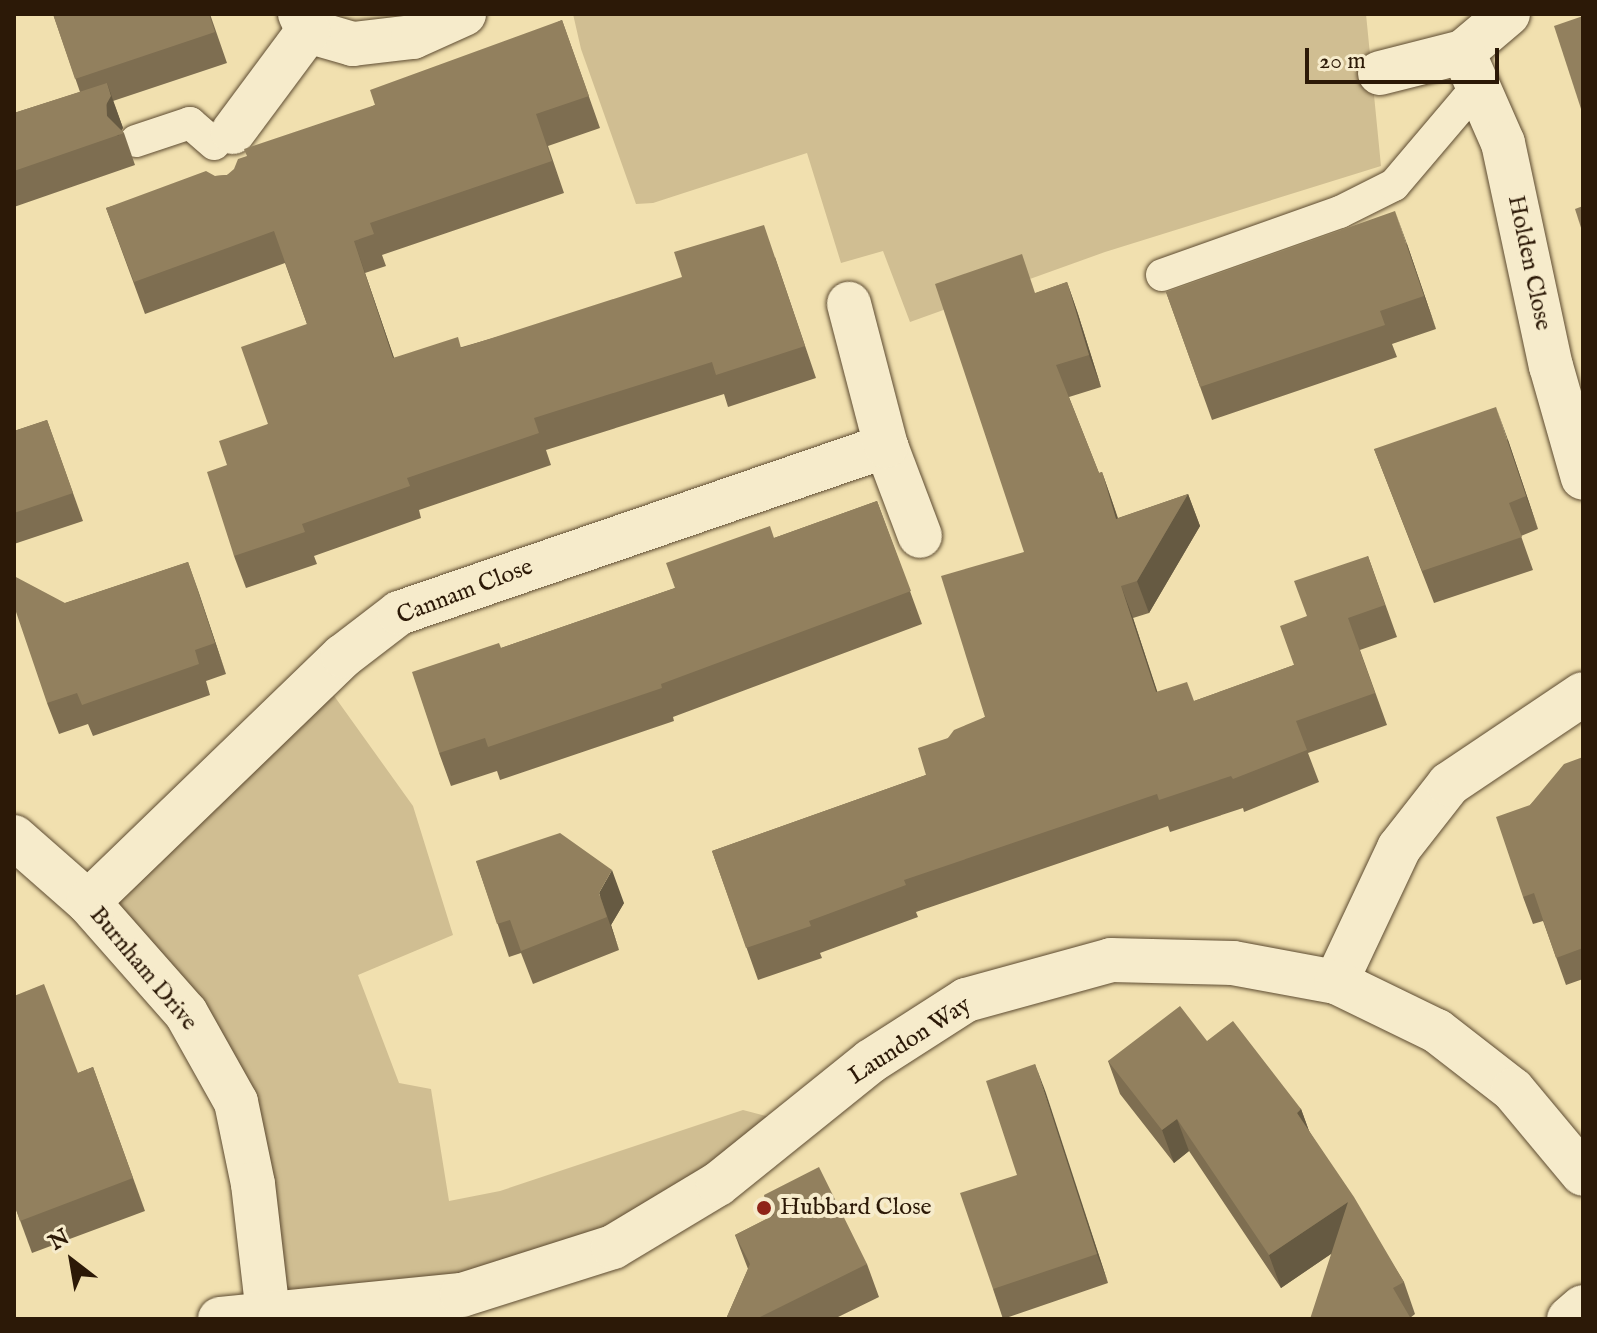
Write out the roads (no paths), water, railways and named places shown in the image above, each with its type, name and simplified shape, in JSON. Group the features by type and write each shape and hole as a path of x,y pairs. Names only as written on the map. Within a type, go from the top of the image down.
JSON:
{"street":[{"path":"223,148 304,22 353,44 413,37 464,14"},
{"path":"1380,73 1471,69 1508,14"},
{"name":"Holden Close","path":"1471,69 1503,143 1551,366 1583,478"},
{"path":"849,304 886,446 920,536"},
{"name":"Cannam Close","path":"88,902 343,656 399,613 886,446"},
{"path":"1336,982 1399,848 1449,784 1583,694"},
{"name":"Burnham Drive","path":"14,837 88,902 186,1013 236,1102 253,1184 268,1314"},
{"name":"Laundon Way","path":"220,1319 462,1295 613,1247 718,1184 871,1061 966,1000 1111,960 1233,963 1336,982 1437,1031 1513,1090 1583,1174"},
{"path":"1569,1319 1583,1307"}],"lane":[{"path":"1162,275 1340,212 1394,185 1471,69"},
{"path":"136,141 190,123 223,148"}],"place":[{"name":"Hubbard Close","path":"764,1208"}]}
